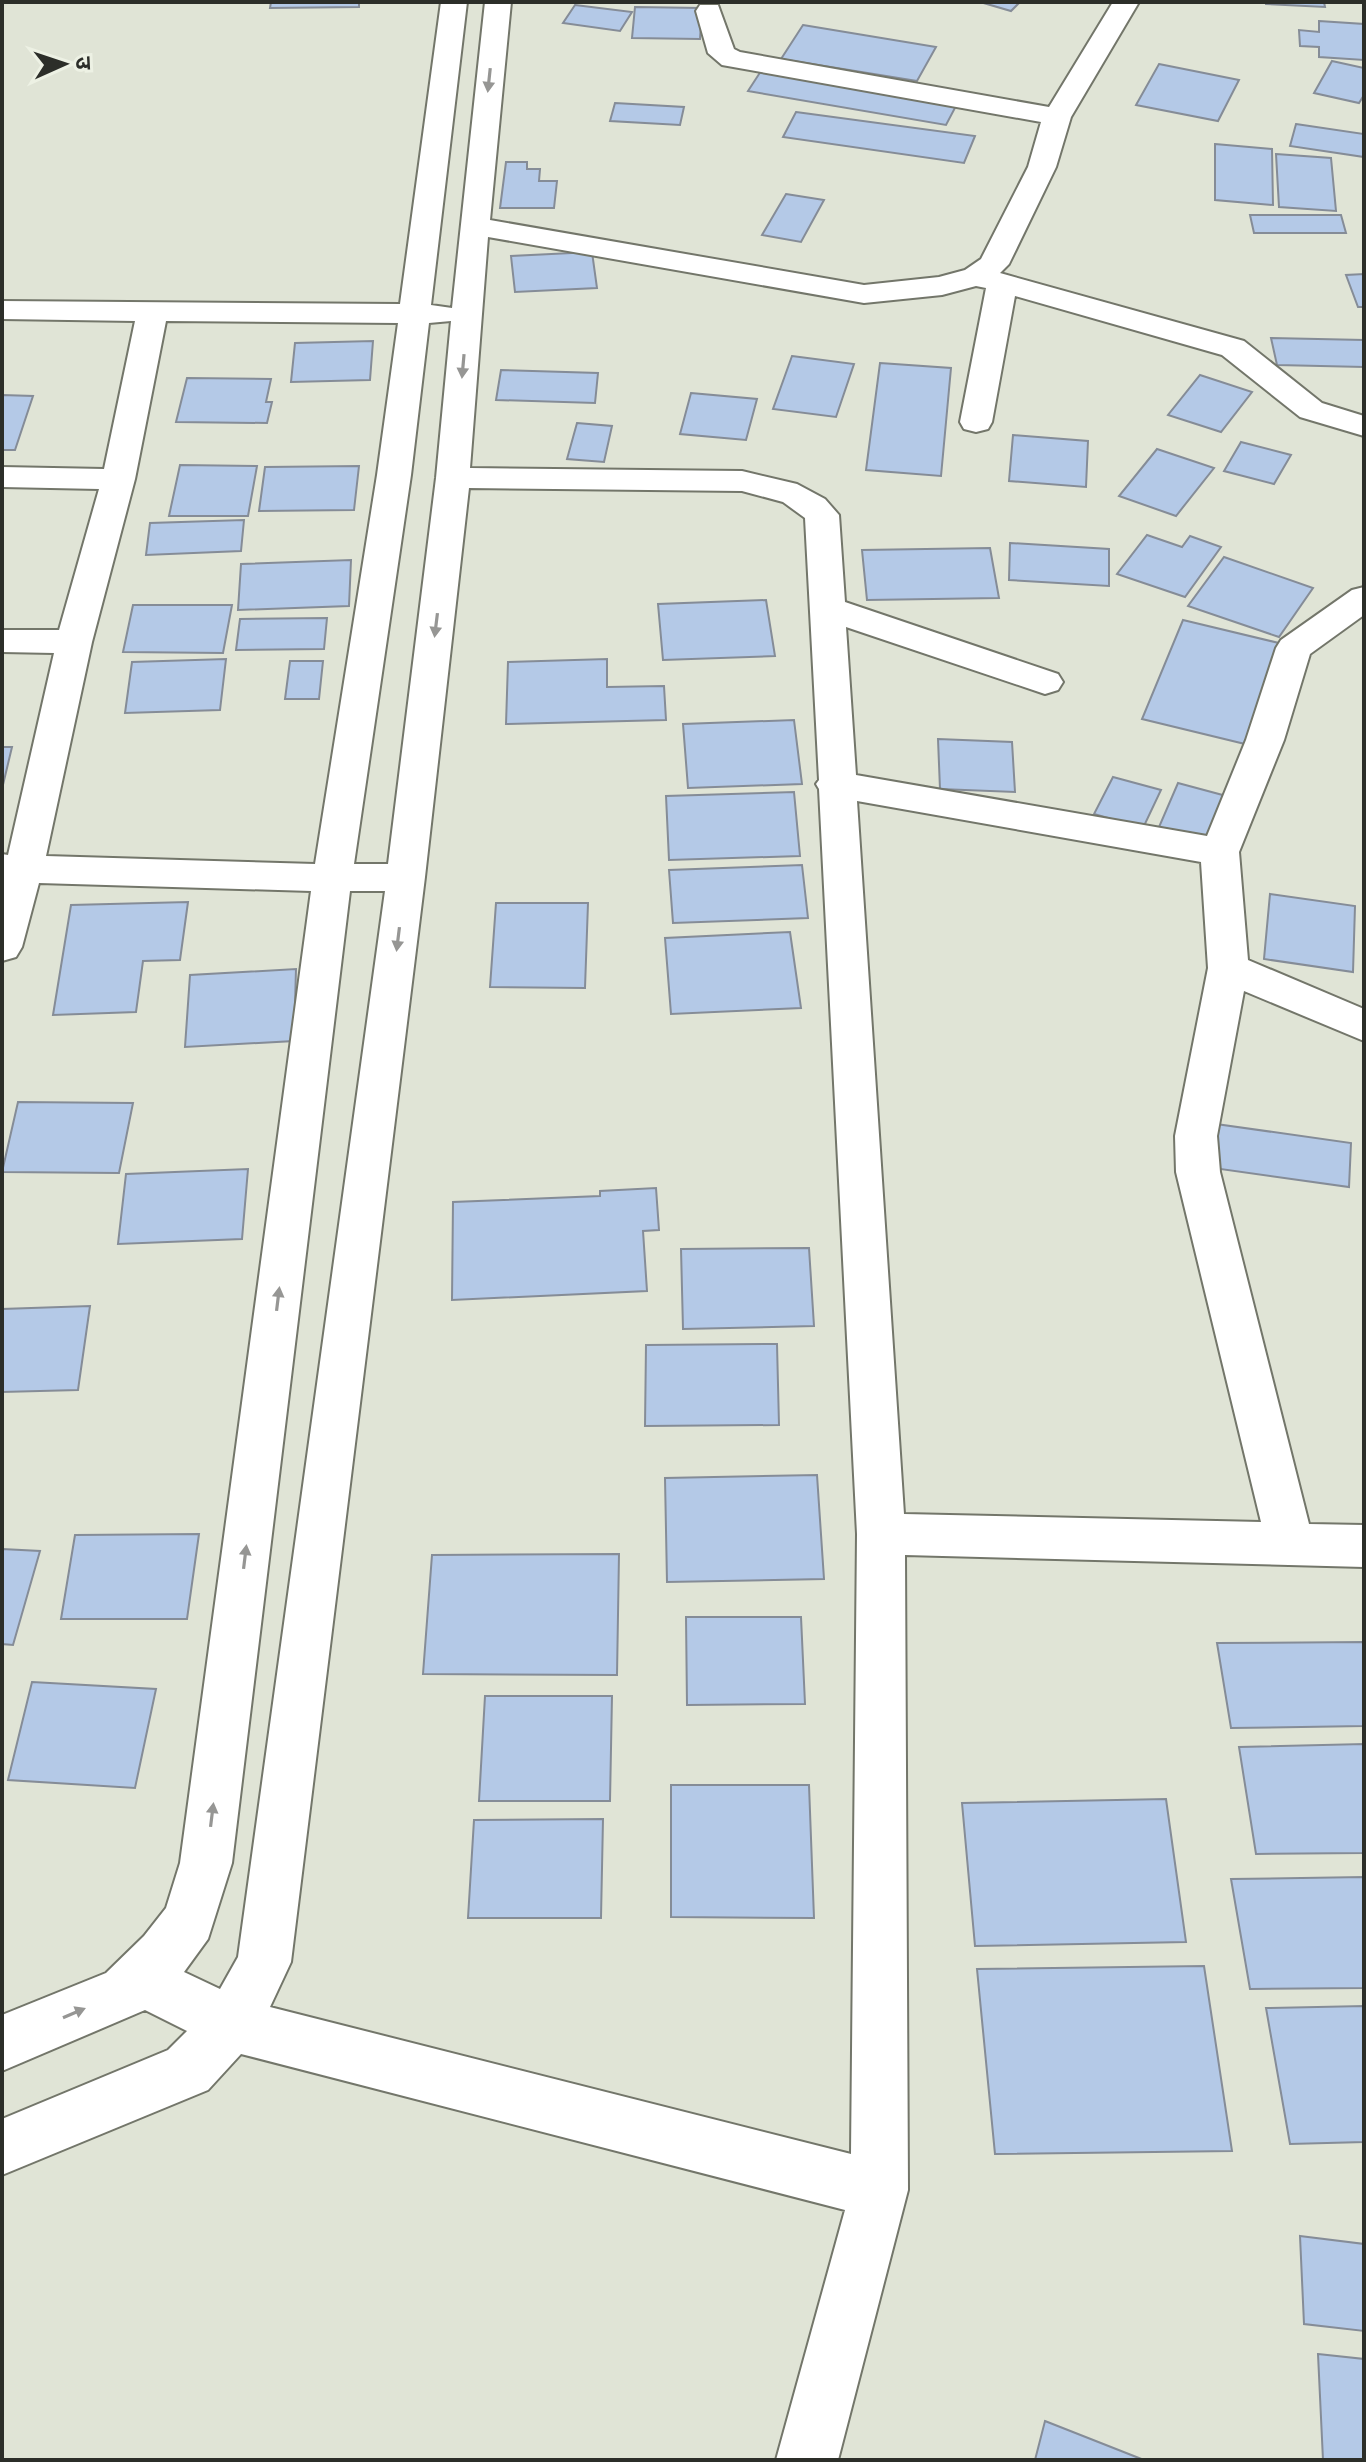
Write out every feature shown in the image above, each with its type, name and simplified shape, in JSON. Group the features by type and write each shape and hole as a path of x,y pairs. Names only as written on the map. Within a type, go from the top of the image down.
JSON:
{"street":[{"path":"2,2043 125,1992 163,1955 189,1921 206,1863 332,878 394,475 412,314 454,2"},
{"path":"2,2147 188,2070 231,2024 264,1962 406,877 453,478 474,226 498,2"},
{"path":"976,422 989,279 994,264 1042,167 1057,117 1126,2"},
{"path":"709,11 722,53 732,59 1057,117"},
{"path":"474,226 864,294 915,291 989,279 1233,348 1311,410 1364,426"},
{"path":"2,310 467,314"},
{"path":"2,947 13,868 118,479 153,310"},
{"path":"2,477 118,479"},
{"path":"453,478 742,481 785,488 807,499 822,515 835,784 881,1534 879,2190 807,2460"},
{"path":"1290,1544 1198,1172 1196,1136 1228,968 1220,852 1265,740 1294,648 1364,598"},
{"path":"826,608 1045,682"},
{"path":"2,641 74,642"},
{"path":"835,784 1220,852"},
{"path":"13,868 332,878 406,877"},
{"path":"1228,968 1364,1026"},
{"path":"881,1534 1364,1546"},
{"path":"139,1978 231,2024 879,2190"}],"building":[{"path":"271,2 359,2 359,7 270,8"},
{"path":"980,2 1020,2 1011,11"},
{"path":"1324,2 1325,7 1266,4"},
{"path":"575,5 632,12 620,31 563,23"},
{"path":"635,7 702,8 700,39 632,38"},
{"path":"1319,21 1364,24 1364,60 1319,57 1319,47 1300,46 1299,30 1319,32"},
{"path":"803,25 936,47 917,81 781,59"},
{"path":"1332,61 1364,68 1364,95 1359,103 1314,93"},
{"path":"1159,64 1239,80 1218,121 1136,105"},
{"path":"761,71 957,104 946,125 748,91"},
{"path":"615,103 684,107 680,125 610,121"},
{"path":"796,112 975,136 964,163 783,137"},
{"path":"1296,124 1364,134 1364,157 1290,146"},
{"path":"1215,144 1272,149 1273,205 1215,200"},
{"path":"1276,154 1331,158 1336,211 1279,207"},
{"path":"506,162 527,162 527,169 540,169 539,181 557,181 554,208 500,208"},
{"path":"786,194 824,200 801,242 762,235"},
{"path":"1250,215 1341,215 1346,233 1254,233"},
{"path":"592,252 597,288 515,292 511,256"},
{"path":"1364,274 1364,307 1358,307 1346,275"},
{"path":"1271,338 1364,340 1364,367 1277,365"},
{"path":"373,341 370,380 291,382 295,343"},
{"path":"792,356 854,364 836,417 773,409"},
{"path":"880,363 951,368 941,476 866,470"},
{"path":"501,370 598,373 595,403 496,400"},
{"path":"1200,375 1252,392 1221,432 1168,415"},
{"path":"187,378 271,379 266,402 272,402 267,423 176,422"},
{"path":"691,393 757,399 746,440 680,434"},
{"path":"2,395 33,396 15,450 2,450"},
{"path":"577,423 612,426 604,462 567,459"},
{"path":"1013,435 1088,441 1086,487 1009,481"},
{"path":"1241,442 1291,455 1274,484 1224,471"},
{"path":"1157,449 1214,468 1176,516 1119,496"},
{"path":"180,465 257,466 248,516 169,516"},
{"path":"359,466 354,510 259,511 265,467"},
{"path":"244,520 241,551 146,555 150,523"},
{"path":"1147,535 1182,547 1190,536 1221,547 1185,597 1117,574"},
{"path":"1010,543 1109,549 1109,586 1009,580"},
{"path":"990,548 999,598 867,600 862,550"},
{"path":"1224,557 1313,588 1279,637 1188,606"},
{"path":"351,560 349,606 238,610 241,564"},
{"path":"766,600 775,656 663,660 658,604"},
{"path":"133,605 232,605 223,653 123,652"},
{"path":"327,618 324,649 236,650 240,619"},
{"path":"1183,620 1283,644 1245,744 1142,719"},
{"path":"226,659 220,710 125,713 132,662"},
{"path":"607,659 607,687 664,686 666,720 506,724 508,662"},
{"path":"290,661 323,661 319,699 285,699"},
{"path":"794,720 802,784 688,788 683,724"},
{"path":"938,739 1012,742 1015,792 940,789"},
{"path":"2,747 12,747 2,789"},
{"path":"1113,777 1161,790 1143,828 1094,814"},
{"path":"1178,783 1230,797 1212,841 1159,827"},
{"path":"794,792 800,856 669,860 666,796"},
{"path":"802,865 808,918 673,923 669,870"},
{"path":"1270,894 1355,906 1353,972 1264,959"},
{"path":"188,902 180,960 143,961 136,1012 53,1015 71,905"},
{"path":"496,903 588,903 585,988 490,987"},
{"path":"790,932 801,1008 671,1014 665,938"},
{"path":"296,969 294,1041 185,1047 190,975"},
{"path":"18,1102 133,1103 119,1173 2,1172"},
{"path":"1209,1123 1351,1143 1349,1187 1206,1167"},
{"path":"248,1169 242,1239 118,1244 126,1174"},
{"path":"656,1188 659,1230 643,1231 647,1291 452,1300 453,1202 600,1196 600,1191"},
{"path":"809,1248 814,1326 683,1329 681,1249"},
{"path":"90,1306 78,1390 2,1392 2,1309"},
{"path":"777,1344 779,1425 645,1426 646,1345"},
{"path":"817,1475 824,1579 667,1582 665,1478"},
{"path":"199,1534 187,1619 61,1619 75,1535"},
{"path":"2,1549 40,1551 13,1645 2,1644"},
{"path":"619,1554 617,1675 423,1674 432,1555"},
{"path":"686,1617 801,1617 805,1704 687,1705"},
{"path":"1364,1642 1364,1726 1231,1728 1217,1643"},
{"path":"32,1682 156,1689 135,1788 8,1780"},
{"path":"485,1696 612,1696 610,1801 479,1801"},
{"path":"1364,1744 1364,1853 1256,1854 1239,1747"},
{"path":"671,1785 809,1785 814,1918 671,1917"},
{"path":"1166,1799 1186,1942 975,1946 962,1803"},
{"path":"603,1819 601,1918 468,1918 474,1820"},
{"path":"1364,1877 1364,1988 1250,1989 1231,1879"},
{"path":"1204,1966 1232,2151 995,2154 977,1969"},
{"path":"1364,2006 1364,2142 1290,2144 1266,2008"},
{"path":"1300,2236 1364,2244 1364,2331 1304,2324"},
{"path":"1318,2354 1364,2359 1364,2460 1323,2460"},
{"path":"1045,2421 1144,2460 1035,2460"}]}
